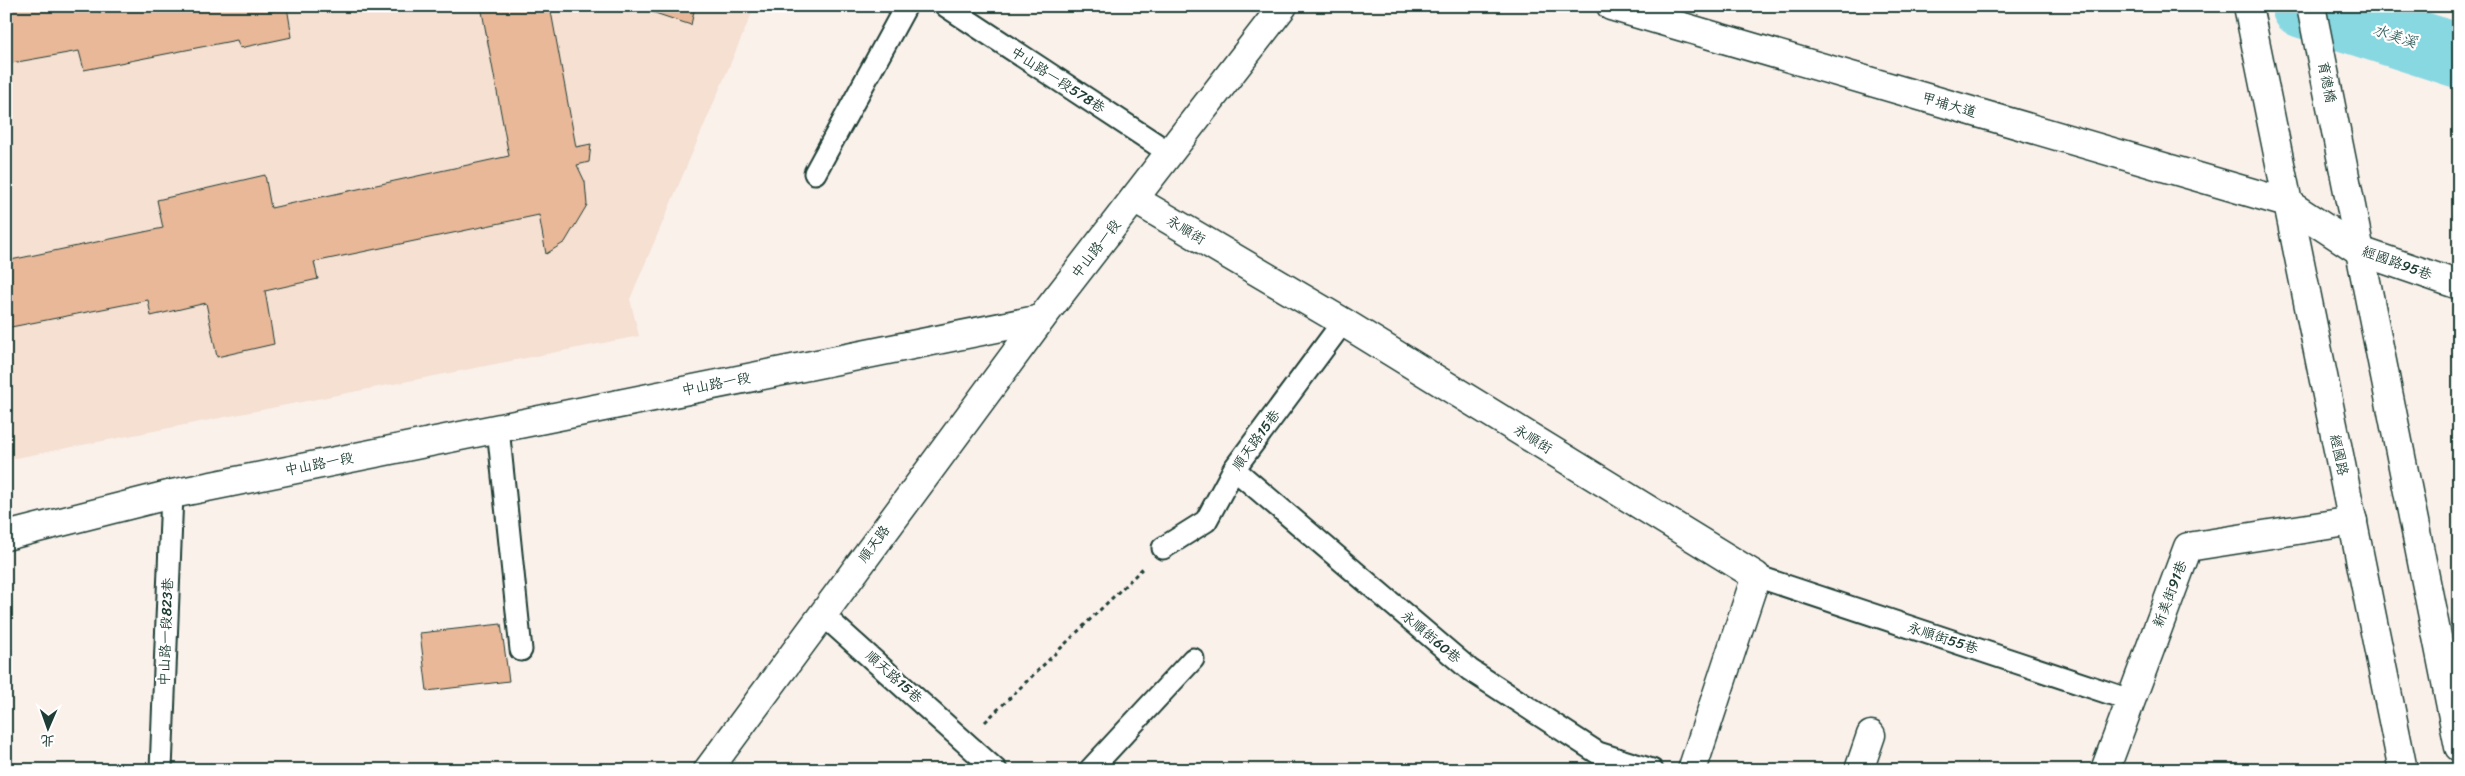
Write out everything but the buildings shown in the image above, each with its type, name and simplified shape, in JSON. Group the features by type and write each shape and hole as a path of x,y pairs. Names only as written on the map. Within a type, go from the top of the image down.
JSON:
{"street":[{"name":"中山路一段","path":"6,536 172,494 1041,319 1171,154 1283,6"},
{"name":"甲埔大道","path":"1611,6 2287,203"},
{"name":"經國路","path":"2248,6 2403,770"},
{"name":"育德橋","path":"2311,6 2360,251"},
{"name":"永順街","path":"1134,199 1343,322 1756,576"},
{"name":"經國路95巷","path":"2287,203 2360,251 2459,285"},
{"path":"2360,251 2459,747"},
{"name":"順天路","path":"708,770 1041,319"},
{"name":"新美街91巷","path":"2105,770 2188,547 2353,521"},
{"path":"1692,770 1756,576"},
{"path":"1859,770 1871,735"}],"lane":[{"path":"815,173 906,6"},
{"name":"中山路一段578巷","path":"946,6 1171,154"},
{"name":"順天路15巷","path":"1163,548 1206,522 1234,469 1343,322"},
{"path":"498,428 521,650"},
{"name":"永順街60巷","path":"1234,469 1470,670 1598,753 1652,770"},
{"name":"中山路一段823巷","path":"160,770 172,494"},
{"name":"永順街55巷","path":"1756,576 2130,700"},
{"name":"順天路15巷","path":"822,614 996,770"},
{"path":"1090,770 1193,659"}],"path":[{"path":"965,741 1163,548"}],"shaded area":[{"path":"6,6 755,6 630,299 639,336 6,460"}],"waterway":[{"name":"水美溪","path":"2303,6 2459,56"}]}
